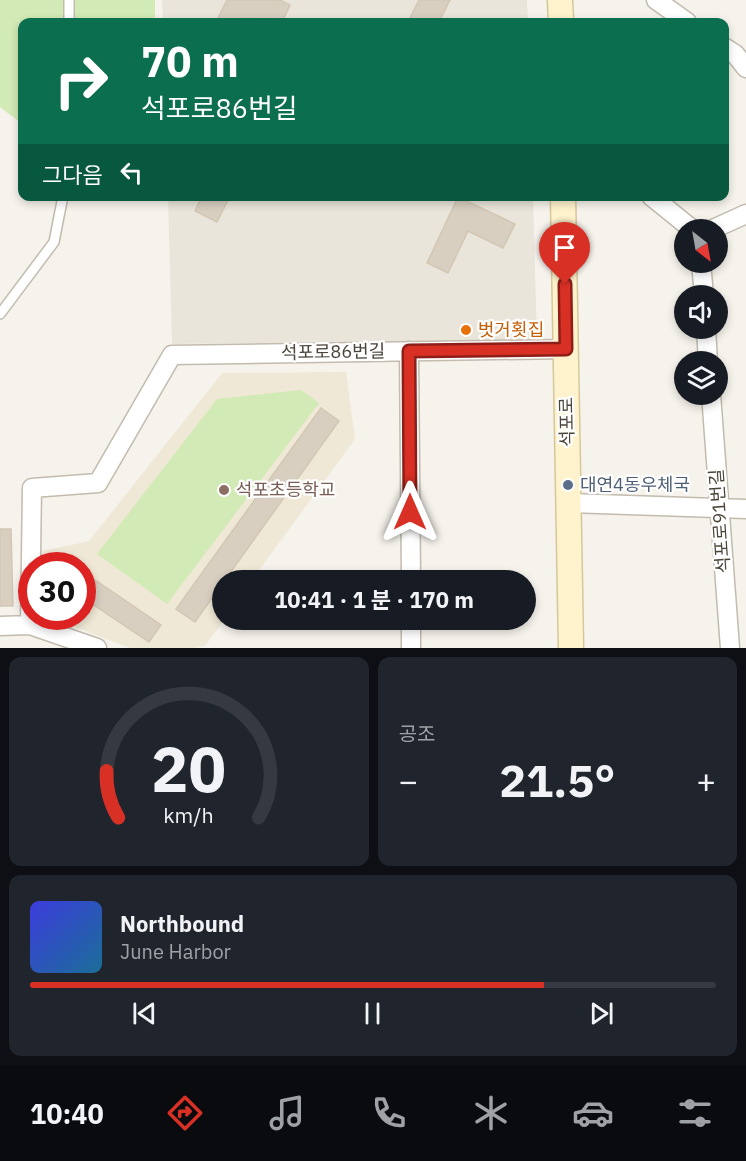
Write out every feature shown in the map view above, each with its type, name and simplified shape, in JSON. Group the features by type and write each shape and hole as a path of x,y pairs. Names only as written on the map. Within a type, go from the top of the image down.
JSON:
{"main road":[{"path":"560,0 561,18"},
{"name":"석포로","path":"563,201 571,648"}],"street":[{"path":"656,0 681,18"},
{"path":"729,50 746,68"},
{"path":"657,201 679,219"},
{"path":"728,222 746,214"},
{"name":"석포로86번길","path":"31,552 32,488 98,483 172,355 566,349"},
{"path":"409,351 411,570"},
{"name":"석포로91번길","path":"712,405 730,648"},
{"path":"568,503 746,509"},
{"path":"0,627 18,626"},
{"path":"45,630 97,648"},
{"path":"411,630 411,648"}],"lane":[{"path":"69,0 69,18"},
{"path":"0,314 54,242 62,201"}],"shaded area":[{"path":"162,0 527,0 528,18 163,18"},
{"path":"168,201 533,201 537,340 172,344"},
{"name":"석포초등학교","path":"346,372 355,439 259,570 212,570 212,630 217,630 205,646 130,648 83,630 96,630 96,552 42,551 89,541 222,373"}],"green space":[{"path":"0,0 155,0 155,18 18,18 18,121 0,107"},
{"path":"301,390 319,403 167,604 97,554 217,399"}],"building":[{"path":"227,0 280,0 290,5 284,18 218,18"},
{"path":"419,0 450,0 441,18 410,18"},
{"path":"200,201 228,201 217,222 195,211"},
{"path":"456,201 466,201 515,224 503,248 468,231 448,273 427,263"},
{"path":"321,408 339,421 232,570 212,570 212,598 195,622 176,609"},
{"path":"0,529 11,529 13,606 0,606"},
{"path":"96,581 161,625 149,642 96,606"}],"place":[{"name":"벗거횟집","path":"466,330"},
{"name":"대연4동우체국","path":"568,485"},
{"name":"석포초등학교","path":"224,490"}],"route":[{"path":"410,512 409,351 566,349 565,284"}]}
